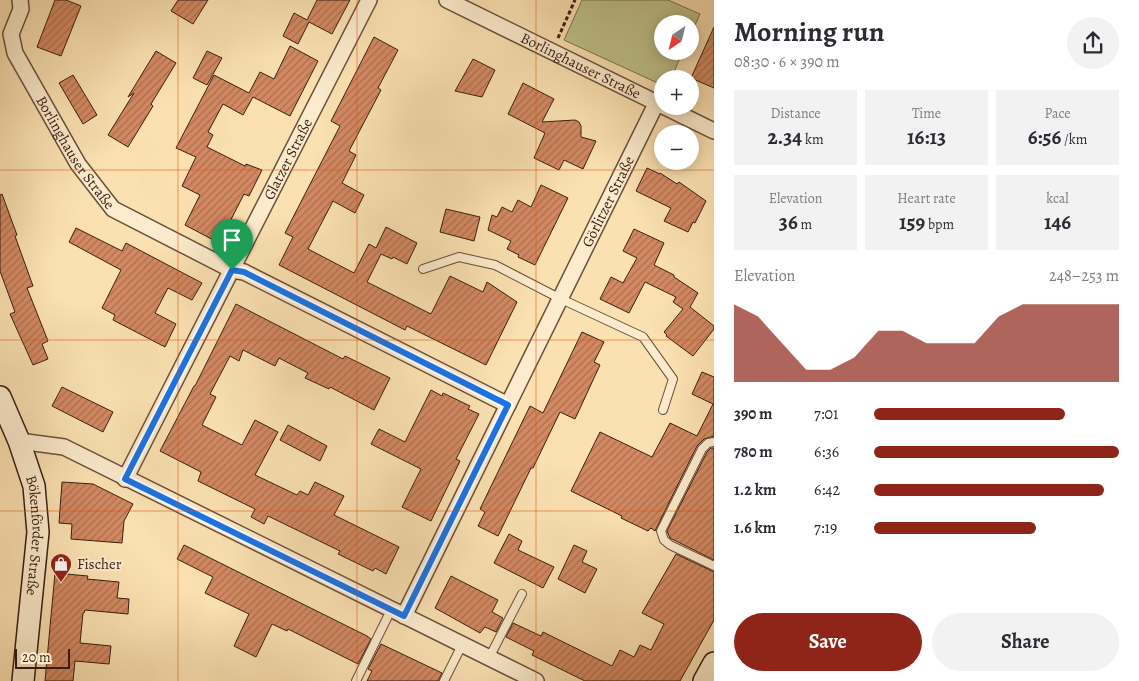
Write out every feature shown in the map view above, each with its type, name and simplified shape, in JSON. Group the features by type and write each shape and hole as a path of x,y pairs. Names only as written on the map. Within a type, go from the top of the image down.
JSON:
{"street":[{"name":"Borlinghauser Straße","path":"20,0 21,9 11,34 15,53 78,164 112,209 232,270 244,272 508,405"},
{"name":"Glatzer Straße","path":"125,479 369,0"},
{"name":"Borlinghauser Straße","path":"447,0 654,103"},
{"name":"Görlitzer Straße","path":"397,613 508,405 654,108"},
{"name":"Borlinghauser Straße","path":"680,115 714,131"},
{"name":"Bökenförder Straße","path":"0,397 34,486 38,532 23,681"},
{"path":"18,441 64,447 125,479 536,681"},
{"path":"704,681 714,663"}],"lane":[{"path":"423,269 459,257 495,265 643,337 673,379 663,410"},
{"path":"714,442 708,443 702,449 661,532 664,540 670,545 714,566"},
{"path":"489,658 522,594"},
{"path":"356,681 397,613"},
{"path":"444,681 462,645"}],"path":[{"path":"551,51 575,0"}],"green space":[{"path":"582,0 668,0 700,14 699,16 654,15 654,60 679,60 675,70 654,70 654,81 564,40"}],"building":[{"path":"55,0 66,0 81,6 61,56 37,47"},
{"path":"178,0 208,0 193,24 171,11"},
{"path":"317,0 350,0 332,34 309,22 298,44 283,36 294,13 307,20"},
{"path":"714,27 714,88 699,81 699,70 695,70"},
{"path":"374,37 398,50 378,88 381,90 349,151 356,155 342,183 364,195 355,213 333,201 308,249 354,273 369,244 376,248 386,227 417,243 407,264 393,257 392,259 381,254 367,282 431,314 450,276 483,292 487,282 517,302 486,365 407,326 405,330 279,265 293,237 285,233 340,126 331,121"},
{"path":"290,46 318,61 290,116 253,97 243,115 223,104 208,132 213,135 207,147 245,166 246,164 262,170 249,196 244,194 219,243 185,225 200,195 182,186 196,157 176,148 214,75 249,93 260,72 274,79"},
{"path":"156,51 176,63 128,147 108,135 134,93 128,97"},
{"path":"207,51 222,58 207,85 193,78"},
{"path":"473,59 495,70 482,97 455,91"},
{"path":"73,75 97,115 83,124 59,83"},
{"path":"523,83 554,99 542,122 575,120 581,126 581,137 596,141 583,169 564,160 559,170 534,158 545,133 508,114"},
{"path":"647,168 660,173 677,184 679,182 706,201 695,223 693,222 688,232 664,221 671,208 636,191"},
{"path":"541,185 568,198 535,265 507,249 511,241 488,230 492,215 497,217 502,207 512,212 518,200 531,207"},
{"path":"2,194 33,286 27,288 48,341 42,344 48,359 33,365 10,314 15,312 0,271 0,195"},
{"path":"446,209 480,217 474,241 440,232"},
{"path":"76,228 122,251 126,243 202,283 192,300 168,288 155,313 176,324 165,347 113,320 115,315 102,308 121,270 69,242"},
{"path":"634,229 664,243 654,265 674,275 674,277 698,293 690,307 714,326 714,329 693,356 666,336 664,332 683,309 673,302 676,297 645,282 629,313 600,299 611,277 623,283 637,258 623,251"},
{"path":"236,304 343,359 345,356 390,378 374,410 330,387 329,389 305,378 308,373 279,358 275,366 243,350 239,361 230,356 210,394 216,397 202,425 242,445 255,420 278,432 255,475 297,495 300,491 308,495 315,482 344,496 334,515 399,547 386,574 375,568 373,571 338,554 340,551 268,516 264,524 251,517 255,509 198,481 201,472 160,451"},
{"path":"582,332 604,342 594,362 600,365 575,419 560,412 498,536 478,526 485,512 480,509 530,406 543,413"},
{"path":"702,372 714,377 714,436 704,439 697,446 655,531 651,528 648,531 571,491 600,432 652,457 670,423 697,436 713,404 692,394"},
{"path":"62,387 113,412 103,432 52,406"},
{"path":"431,390 442,396 443,393 470,406 468,409 479,414 456,459 460,461 431,521 402,507 421,469 371,444 379,429 405,442"},
{"path":"288,425 327,446 320,461 280,440"},
{"path":"714,448 714,560 670,538 667,531 707,452"},
{"path":"62,482 93,484 133,504 124,521 122,543 71,539 72,524 59,523"},
{"path":"509,534 522,541 518,550 554,567 543,588 494,563"},
{"path":"184,545 367,636 371,639 358,664 288,629 287,631 272,624 256,657 234,646 249,614 205,593 213,577 177,559"},
{"path":"574,545 587,551 582,562 597,569 585,593 558,579"},
{"path":"676,554 714,572 714,620 680,681 585,681 532,655 534,651 506,637 513,623 541,636 543,632 612,666 620,650 634,657 640,645 651,650 664,624 642,613"},
{"path":"55,573 88,576 87,579 119,582 117,598 129,599 128,614 85,610 83,613 80,643 111,646 109,664 75,661 73,681 45,681"},
{"path":"451,576 498,600 492,612 503,618 496,632 485,627 480,633 435,608"},
{"path":"381,644 442,673 438,681 367,681 372,671 368,669"}],"place":[{"name":"Fischer","path":"61,583"}],"route":[{"path":"232,270 244,272 508,405 404,616 125,479 232,270"}]}
